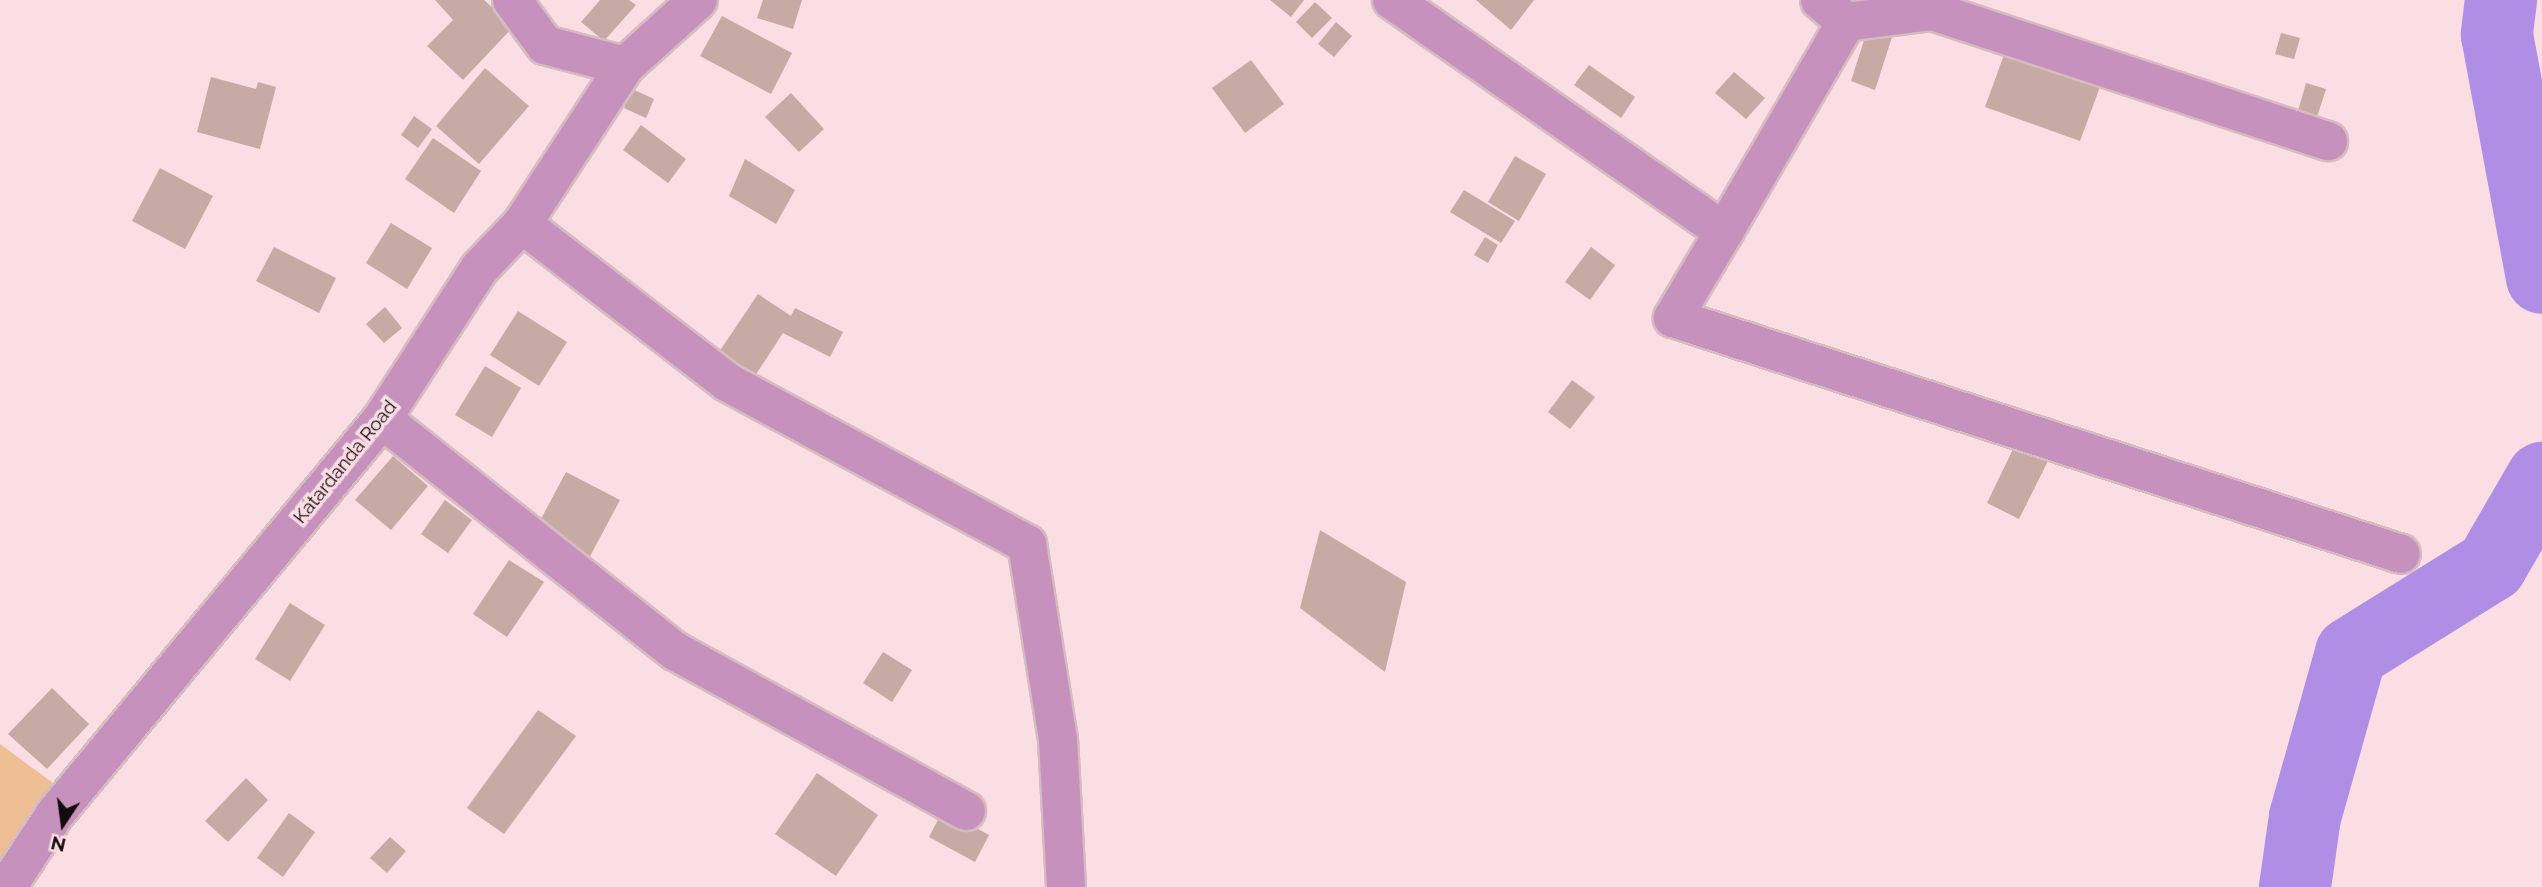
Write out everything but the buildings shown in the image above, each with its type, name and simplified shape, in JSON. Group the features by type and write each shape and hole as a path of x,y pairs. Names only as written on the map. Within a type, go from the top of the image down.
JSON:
{"street":[{"path":"512,0 545,45 625,65"},
{"name":"Katardanda Road","path":"7,887 55,814 382,419 478,269 522,224 625,65 698,0"},
{"path":"1392,0 1724,232"},
{"path":"2328,141 1932,12 1833,11 1724,232 1673,318 2401,554"},
{"path":"522,224 727,382 1027,544 1059,739 1066,887"},
{"path":"382,419 675,651 966,811"}],"shaded area":[{"path":"0,744 53,783 0,863"}],"waterway":[{"path":"2501,0 2497,35 2542,278"},
{"path":"2295,887 2305,817 2351,653 2491,566 2542,478"}]}
